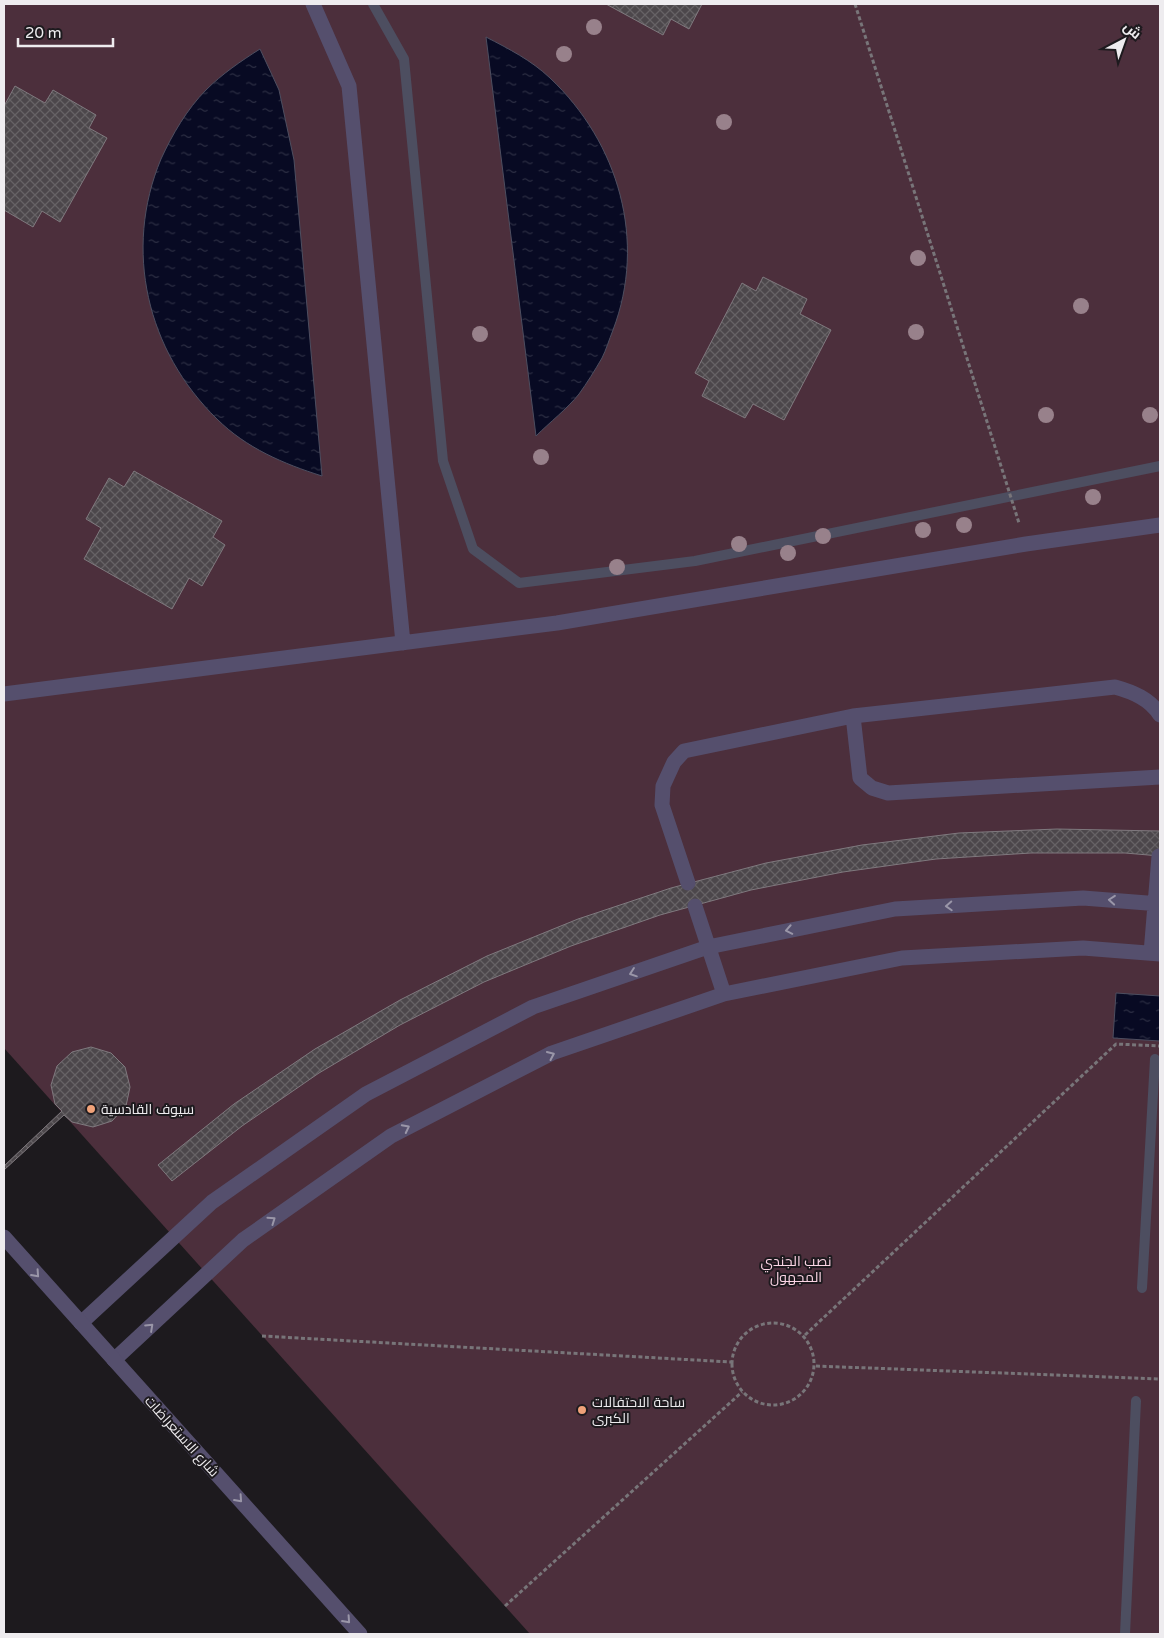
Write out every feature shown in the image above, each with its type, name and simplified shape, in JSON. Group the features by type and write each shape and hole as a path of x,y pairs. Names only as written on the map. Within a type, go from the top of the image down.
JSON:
{"street":[{"path":"313,4 349,86 403,643"},
{"path":"4,694 557,623 1026,544 1160,525"},
{"path":"688,884 662,805 663,786 674,762 684,752 853,716 1115,688 1132,692 1154,706 1160,715"},
{"path":"853,716 860,778 872,788 888,793 1160,777"},
{"path":"114,1360 243,1240 391,1136 552,1053 724,994 902,958 1083,948 1156,953 1159,856"},
{"path":"81,1323 212,1202 366,1094 533,1007 708,946 895,909 1083,898 1158,904"},
{"path":"695,906 724,994"},
{"name":"شارع الاستعراضات","path":"4,1238 360,1634"}],"path":[{"path":"854,4 1026,544"},
{"path":"805,1335 1116,1044 1160,1046"},
{"path":"783,1323 805,1335 814,1350 816,1366 807,1389 788,1404 763,1404 742,1392 734,1378 731,1362 739,1338 759,1324 783,1323"},
{"path":"262,1336 731,1362"},
{"path":"816,1366 1160,1379"},
{"path":"504,1606 742,1392"}],"green space":[{"name":"نصب الجندي المجهول","path":"4,4 1160,4 1160,1634 530,1634 4,1048"}],"water":[{"path":"486,37 520,55 535,66 550,78 574,104 594,132 609,163 620,195 626,228 627,262 623,296 603,355 579,394 536,436"},
{"path":"260,49 279,90 294,160 322,476 294,466 253,447 217,419 193,392 173,362 158,331 148,298 144,263 144,228 150,194 161,159 180,123 199,97 225,73"},
{"path":"1116,993 1160,996 1160,1041 1113,1038"}],"building":[{"path":"606,4 702,4 689,29 671,19 663,35"},
{"path":"15,86 45,103 53,90 96,115 89,128 107,138 60,222 42,211 33,227 4,210 4,106"},
{"path":"763,277 807,299 800,314 831,330 784,420 753,404 745,418 702,396 709,381 695,373 742,283 756,291"},
{"path":"134,471 222,521 213,537 225,545 202,586 189,578 172,609 84,559 101,528 86,519 109,478 124,487"},
{"path":"1057,829 1160,831 1160,856 1125,853 1031,853 936,859 843,872 751,890 660,915 571,946 484,982 400,1025 319,1073 242,1126 172,1181 158,1165 234,1104 315,1049 400,1000 487,956 578,919 671,888 766,863 862,845 959,833"},
{"name":"سيوف القادسية","path":"91,1047 111,1053 125,1067 130,1087 126,1106 112,1121 93,1127 72,1122 64,1115 4,1170 4,1166 62,1111 55,1104 51,1085 57,1066 72,1052"}],"waterway":[{"path":"373,4 404,59 443,461 473,549 519,583 695,561 1160,466"},
{"path":"1142,1288 1155,1059"},
{"path":"1125,1634 1136,1401"}],"place":[{"name":"سيوف القادسية","path":"91,1109"},
{"name":"ساحة الاحتفالات الكبرى","path":"582,1410"}]}
